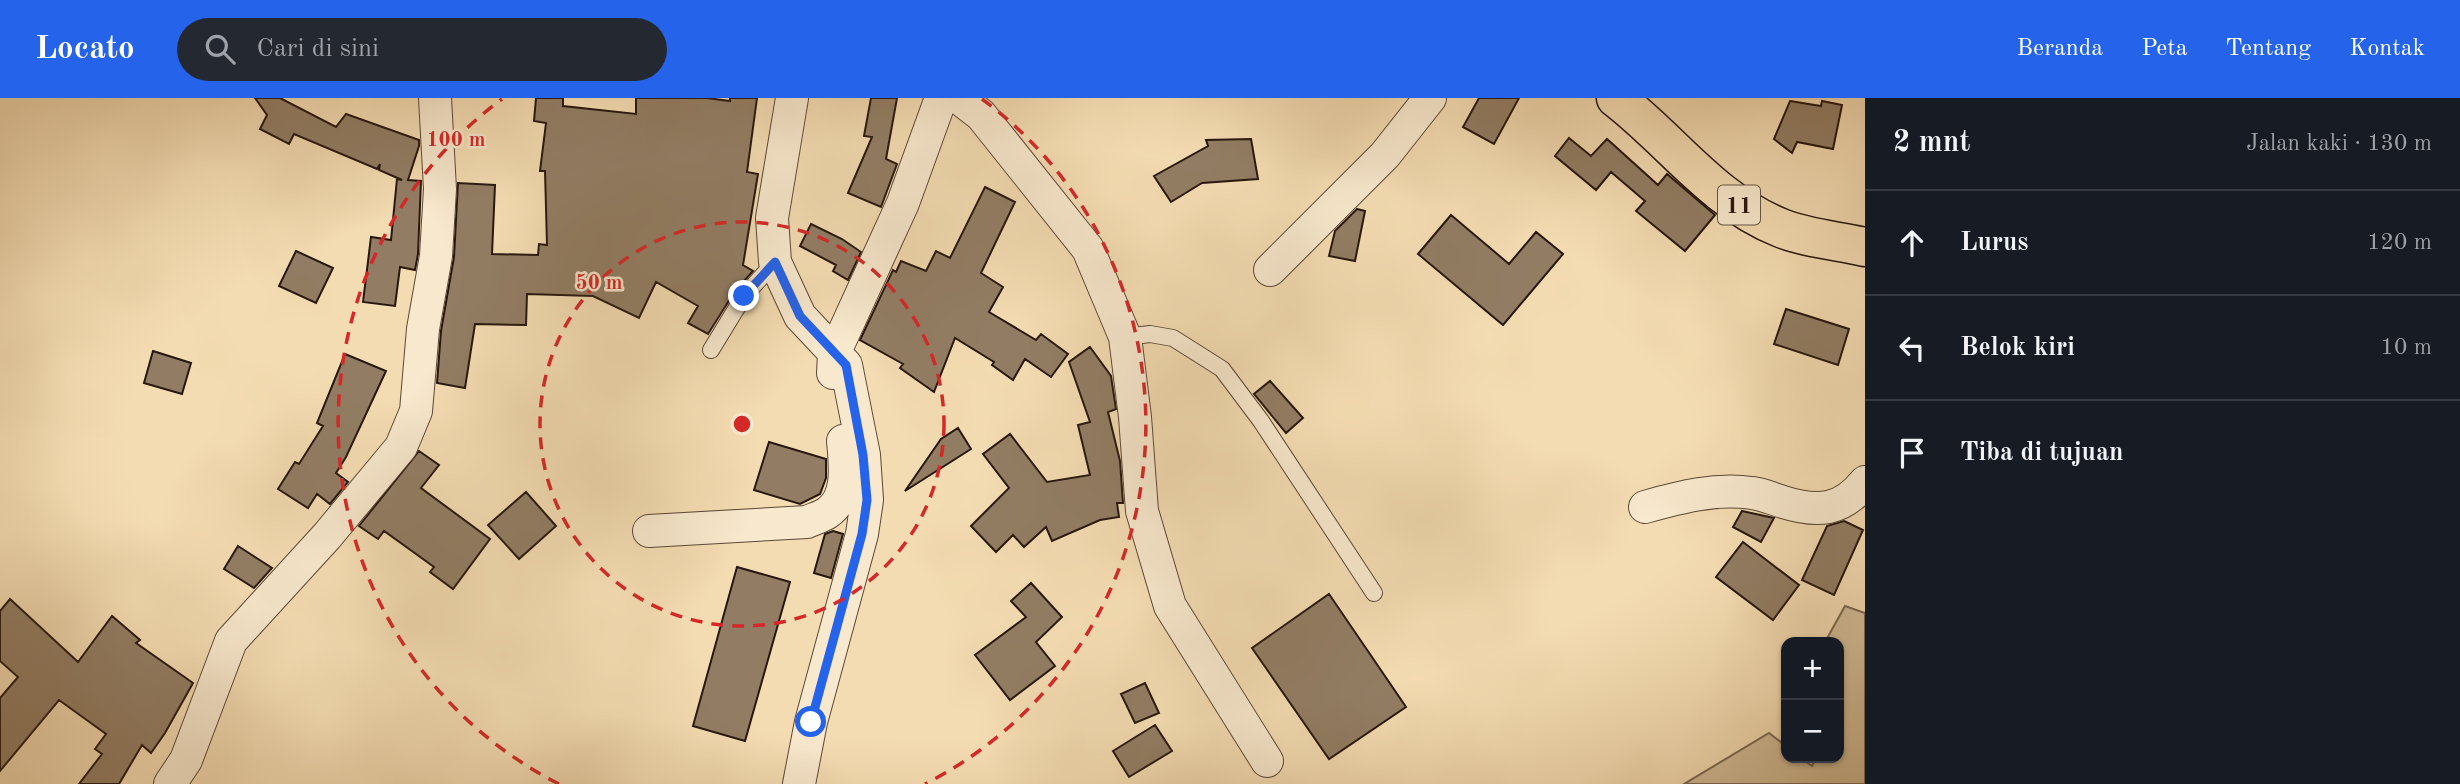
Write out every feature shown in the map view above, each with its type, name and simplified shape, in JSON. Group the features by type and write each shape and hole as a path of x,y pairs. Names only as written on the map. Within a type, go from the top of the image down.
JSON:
{"highway":[{"name":"11","path":"1616,98 1640,116 1686,163 1728,199 1781,228 1865,247"}],"street":[{"path":"170,784 186,760 231,641 327,536 401,447 415,411 423,329 437,243 440,189 435,98"},
{"path":"792,98 772,218 775,262 800,316 846,365 863,455 867,500 862,534 811,722 799,784"},
{"path":"649,531 807,522 829,512 842,495 845,470 843,440 832,397 835,354 903,203 941,98"},
{"path":"959,98 981,115 1088,249 1125,337 1135,417 1142,511 1170,606 1267,761"},
{"path":"1270,270 1385,155 1430,98"},
{"path":"1645,507 1686,495 1727,492 1754,493 1789,504 1823,509 1839,506 1865,482"}],"lane":[{"path":"711,350 744,296 775,262"},
{"path":"1125,337 1150,334 1173,338 1222,369 1261,421 1374,593"}],"shaded area":[{"path":"1845,606 1865,613 1865,784 1684,784 1769,733 1781,742 1781,763 1808,763 1812,766 1814,763 1844,763 1844,637 1828,637"}],"building":[{"path":"255,98 280,98 336,127 346,114 419,140 408,180 421,181 418,254 415,270 400,267 395,306 363,302 371,237 391,240 397,179 402,180 379,170 380,164 377,169 294,134 289,144 260,129 267,115"},
{"path":"536,98 563,98 563,106 636,114 636,98 707,98 730,101 730,98 757,98 747,172 758,174 743,265 753,271 735,291 708,334 688,323 698,306 656,282 639,318 593,296 527,294 526,325 475,324 465,388 437,383 441,331 454,257 458,183 495,185 492,254 538,255 539,244 547,245 545,171 540,171 546,123 534,121"},
{"path":"871,98 897,98 886,159 897,164 881,207 848,193 872,137 864,136"},
{"path":"1479,98 1519,98 1494,144 1463,127"},
{"path":"1790,101 1821,106 1822,101 1842,105 1833,149 1797,142 1792,153 1774,139"},
{"path":"1569,138 1591,156 1607,139 1658,185 1667,174 1715,215 1685,251 1636,211 1645,201 1611,172 1596,190 1555,156"},
{"path":"1251,139 1258,179 1202,183 1171,202 1154,176 1208,146 1206,140"},
{"path":"985,187 1015,202 981,273 1003,287 989,312 1036,340 1041,334 1068,354 1051,377 1025,359 1013,380 992,365 994,362 955,338 934,392 900,368 903,364 860,340 893,270 896,272 901,261 926,271 936,251 950,258"},
{"path":"1357,209 1365,211 1355,261 1329,256 1335,231"},
{"path":"1451,215 1509,264 1536,232 1563,254 1503,325 1418,254"},
{"path":"811,224 861,252 848,280 833,271 836,265 800,246"},
{"path":"296,251 333,268 316,303 279,286"},
{"path":"1786,309 1849,329 1838,365 1774,344"},
{"path":"1090,347 1111,376 1116,409 1108,412 1120,461 1123,503 1117,503 1119,517 1100,520 1052,541 1046,527 1024,547 1013,535 996,552 971,526 1009,488 983,454 1010,434 1047,482 1090,475 1078,425 1090,422 1069,362"},
{"path":"153,351 191,363 182,394 144,383"},
{"path":"345,354 386,371 336,473 348,482 330,504 317,494 308,508 278,489 295,462 299,464 323,426 317,423"},
{"path":"1270,381 1303,418 1286,433 1254,394"},
{"path":"958,428 971,449 905,491 941,439"},
{"path":"769,442 826,459 826,478 820,494 800,504 754,490"},
{"path":"419,451 439,465 421,488 490,539 453,589 430,572 434,567 384,531 378,539 359,526"},
{"path":"526,492 556,526 519,559 488,525"},
{"path":"1742,511 1774,518 1761,542 1733,527"},
{"path":"1844,521 1863,530 1834,595 1802,580 1827,526"},
{"path":"833,531 843,534 831,578 814,573 825,534"},
{"path":"1743,542 1799,585 1773,620 1716,577"},
{"path":"238,546 272,568 254,588 224,569"},
{"path":"737,567 790,582 745,741 693,726"},
{"path":"1031,583 1062,617 1036,642 1055,666 1010,700 975,655 1026,617 1011,601"},
{"path":"1329,594 1406,707 1329,759 1252,648"},
{"path":"10,599 78,662 112,616 140,640 136,643 193,683 151,753 142,745 119,784 79,784 102,754 95,749 106,734 59,700 0,771 0,698 18,677 0,661 0,611"},
{"path":"1145,683 1159,713 1135,723 1121,694"},
{"path":"1155,725 1172,751 1129,777 1113,751"}],"route":[{"path":"744,296 775,262 800,316 846,365 863,455 867,500 862,534 811,722"}]}
